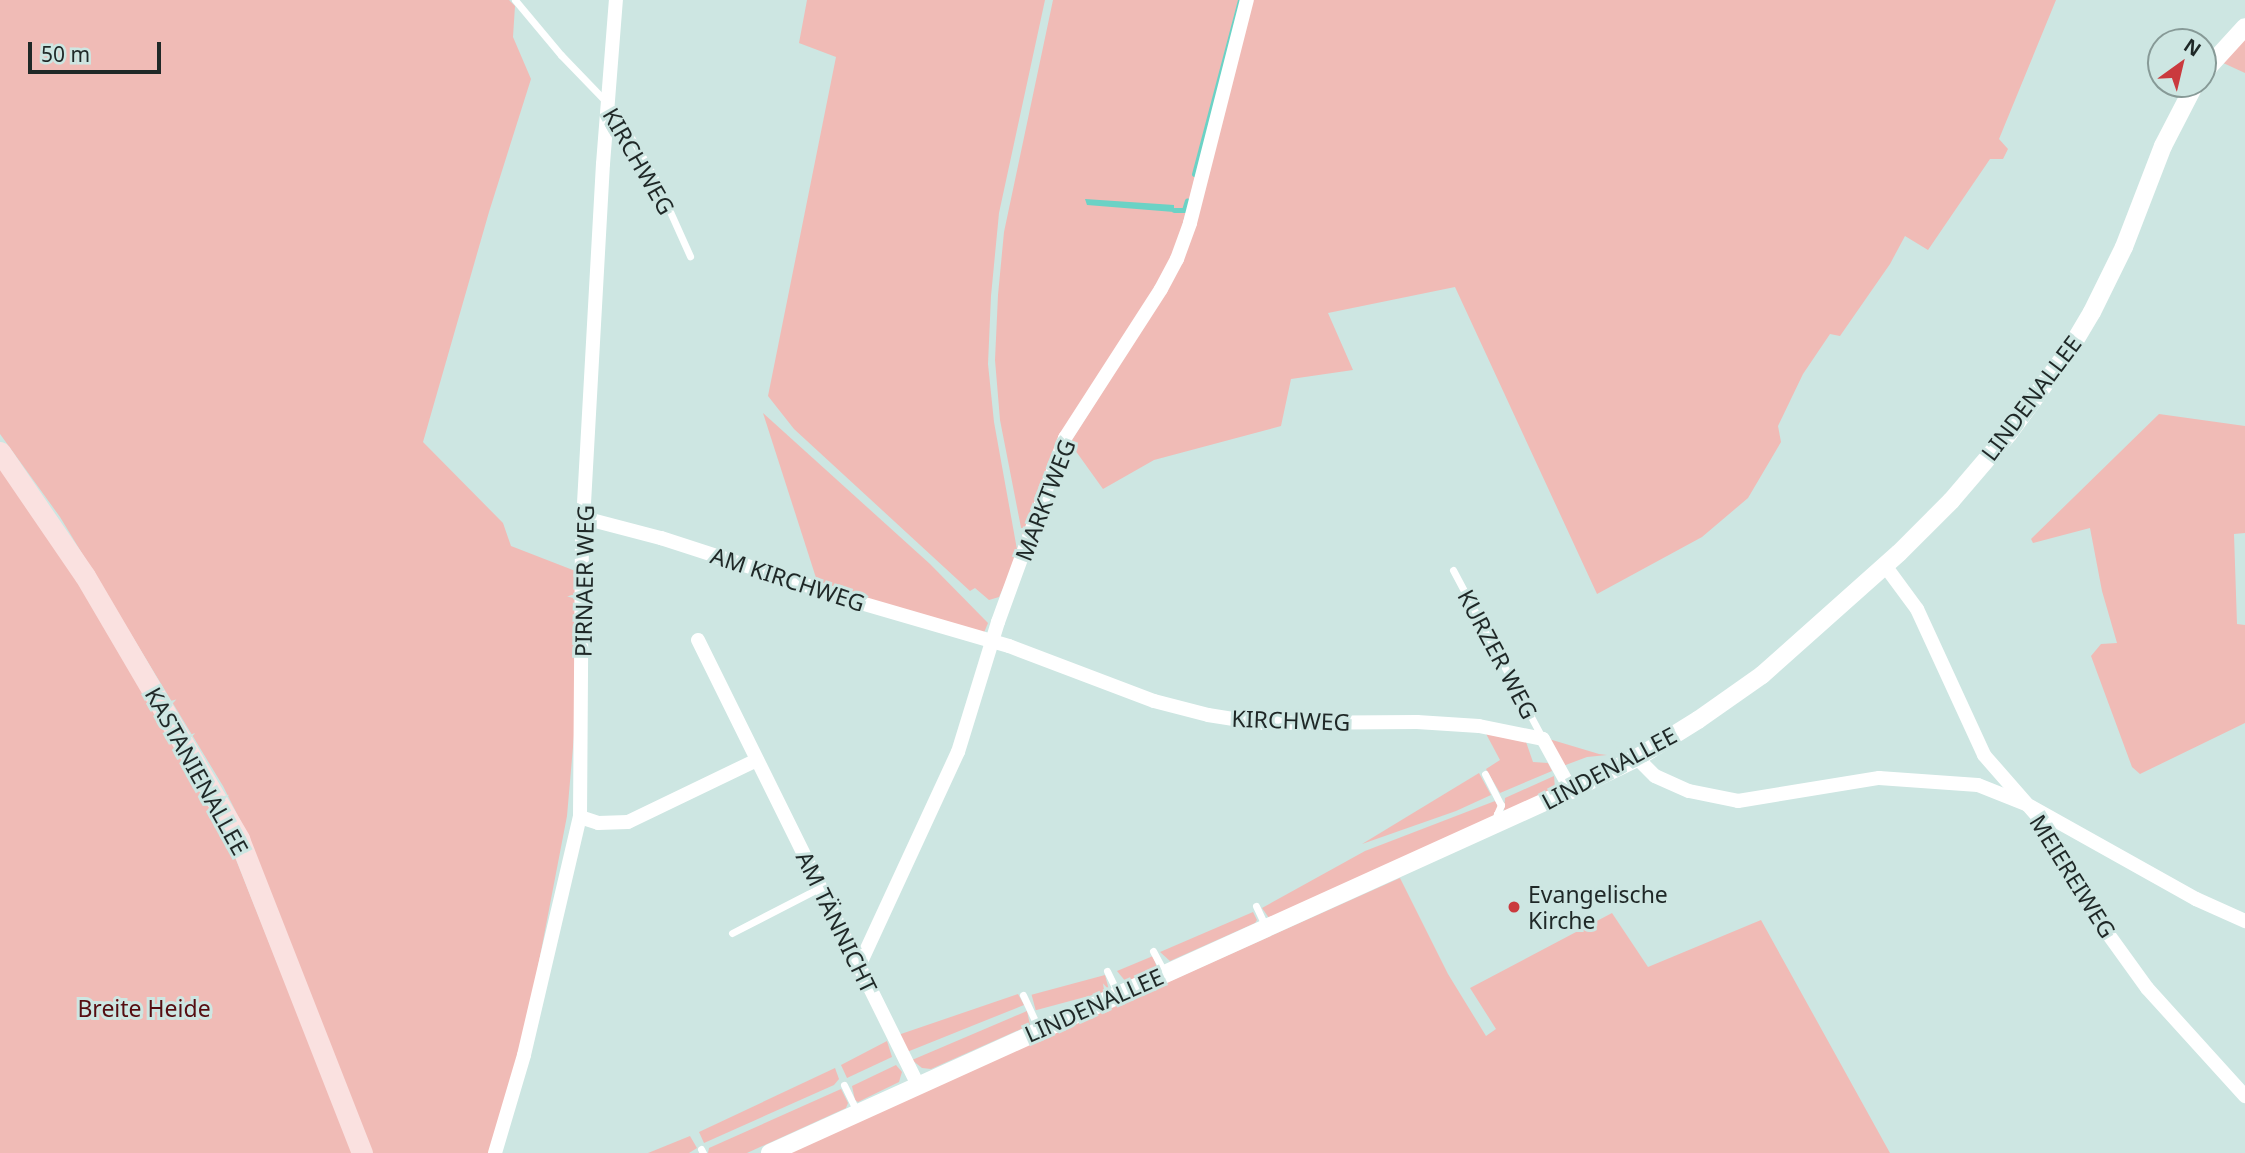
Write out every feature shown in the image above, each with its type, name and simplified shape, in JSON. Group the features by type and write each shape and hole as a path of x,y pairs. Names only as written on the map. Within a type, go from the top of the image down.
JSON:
{"main road":[{"name":"KASTANIENALLEE","path":"0,452 85,576 239,839 362,1153"}],"street":[{"name":"PIRNAER WEG","path":"495,1153 524,1055 580,817 584,518 616,0"},
{"name":"MARKTWEG","path":"859,966 958,752 992,642 1065,438 1161,289 1177,259 1189,223 1247,0"},
{"path":"2217,58 2245,27"},
{"name":"LINDENALLEE","path":"770,1153 1571,790 1637,758 1762,675 1886,566 1951,500 2000,443 2070,349 2113,271 2163,146 2188,98"},
{"name":"AM KIRCHWEG","path":"584,518 661,538 992,642"},
{"name":"MEIEREIWEG","path":"1886,566 1917,608 1984,755 2040,819 2098,920 2147,988 2245,1096"},
{"name":"AM TÄNNICHT","path":"698,640 918,1085"},
{"name":"KIRCHWEG","path":"992,642 1154,701 1208,715 1259,723 1417,722 1479,726 1543,739"},
{"path":"1543,739 1571,790"},
{"path":"1637,758 1655,776 1720,799 1759,800 1879,778 1978,785 2026,804 2196,899 2245,920"},
{"path":"580,817 598,823 628,822 757,760"}],"lane":[{"name":"KIRCHWEG","path":"515,0 617,112 653,176 690,256"},
{"name":"KURZER WEG","path":"1453,570 1543,739"},
{"path":"1485,775 1501,805 1497,814 1500,823"},
{"path":"732,933 819,888"},
{"path":"1256,906 1266,927"},
{"path":"1153,951 1164,973"},
{"path":"1107,971 1118,995"},
{"path":"1023,995 1040,1030"},
{"path":"844,1085 858,1113"}],"green space":[{"path":"0,0 509,0 515,6 513,37 531,79 489,212 423,442 503,523 511,546 578,572 579,678 567,816 521,1055 492,1153 369,1153 248,836 223,786 60,517 0,434"},
{"path":"807,0 1045,0 999,213 991,296 988,364 994,422 1018,555 999,597 989,600 975,588 970,591 794,429 768,396 836,57 799,43"},
{"path":"1053,0 1242,0 1174,256 1062,436 1024,543 1000,420 995,360 998,295 1004,232"},
{"path":"1252,0 2056,0 1999,139 2008,149 2003,159 1990,159 1928,250 1905,236 1890,264 1840,336 1830,334 1803,374 1778,426 1781,442 1748,498 1702,537 1597,594 1455,287 1328,313 1353,370 1291,379 1281,426 1154,460 1103,489 1070,443 1164,295"},
{"path":"2245,38 2245,73 2221,62"},
{"path":"763,413 930,564 988,623 983,635 818,584"},
{"path":"2159,414 2245,426 2245,533 2234,534 2237,624 2245,625 2245,723 2140,774 2132,767 2091,656 2101,644 2117,643 2102,591 2090,528 2033,543 2031,539"},
{"name":"Breite Heide","path":"0,468 72,571 229,842 353,1153 0,1153"},
{"path":"1484,730 1525,739 1533,762 1548,763 1552,771 1500,793 1486,769 1500,760"},
{"path":"1549,739 1607,755 1587,757 1563,766"},
{"path":"1479,773 1491,795 1456,811 1362,844"},
{"path":"1554,776 1555,789 1504,812 1505,798"},
{"path":"1495,801 1498,806 1492,818 1269,918 1262,908 1365,851"},
{"path":"1400,878 1448,974 1486,1036 1496,1029 1470,988 1612,913 1648,967 1761,920 1890,1153 787,1153"},
{"path":"1253,912 1257,920 1255,923 1170,961 1160,952"},
{"path":"1153,956 1157,968 1126,982 1117,971"},
{"path":"1105,975 1109,990 1036,1010 1032,995"},
{"path":"1018,994 1024,1005 907,1052 898,1035"},
{"path":"1027,1011 1030,1025 931,1069 922,1068 912,1060"},
{"path":"887,1041 892,1057 847,1078 841,1065"},
{"path":"896,1065 902,1072 899,1082 858,1102 855,1100 852,1086"},
{"path":"835,1068 839,1079 834,1085 704,1143 699,1132"},
{"path":"841,1089 848,1103 846,1108 747,1153 708,1153 709,1148"},
{"path":"690,1136 697,1148 689,1153 648,1153"}],"shaded area":[{"path":"1085,199 1174,205 1174,212 1087,205"}],"waterway":[{"path":"1194,174 1240,0"},
{"path":"1174,210 1184,210 1187,200"}],"place":[{"name":"Evangelische Kirche","path":"1514,907"}]}
